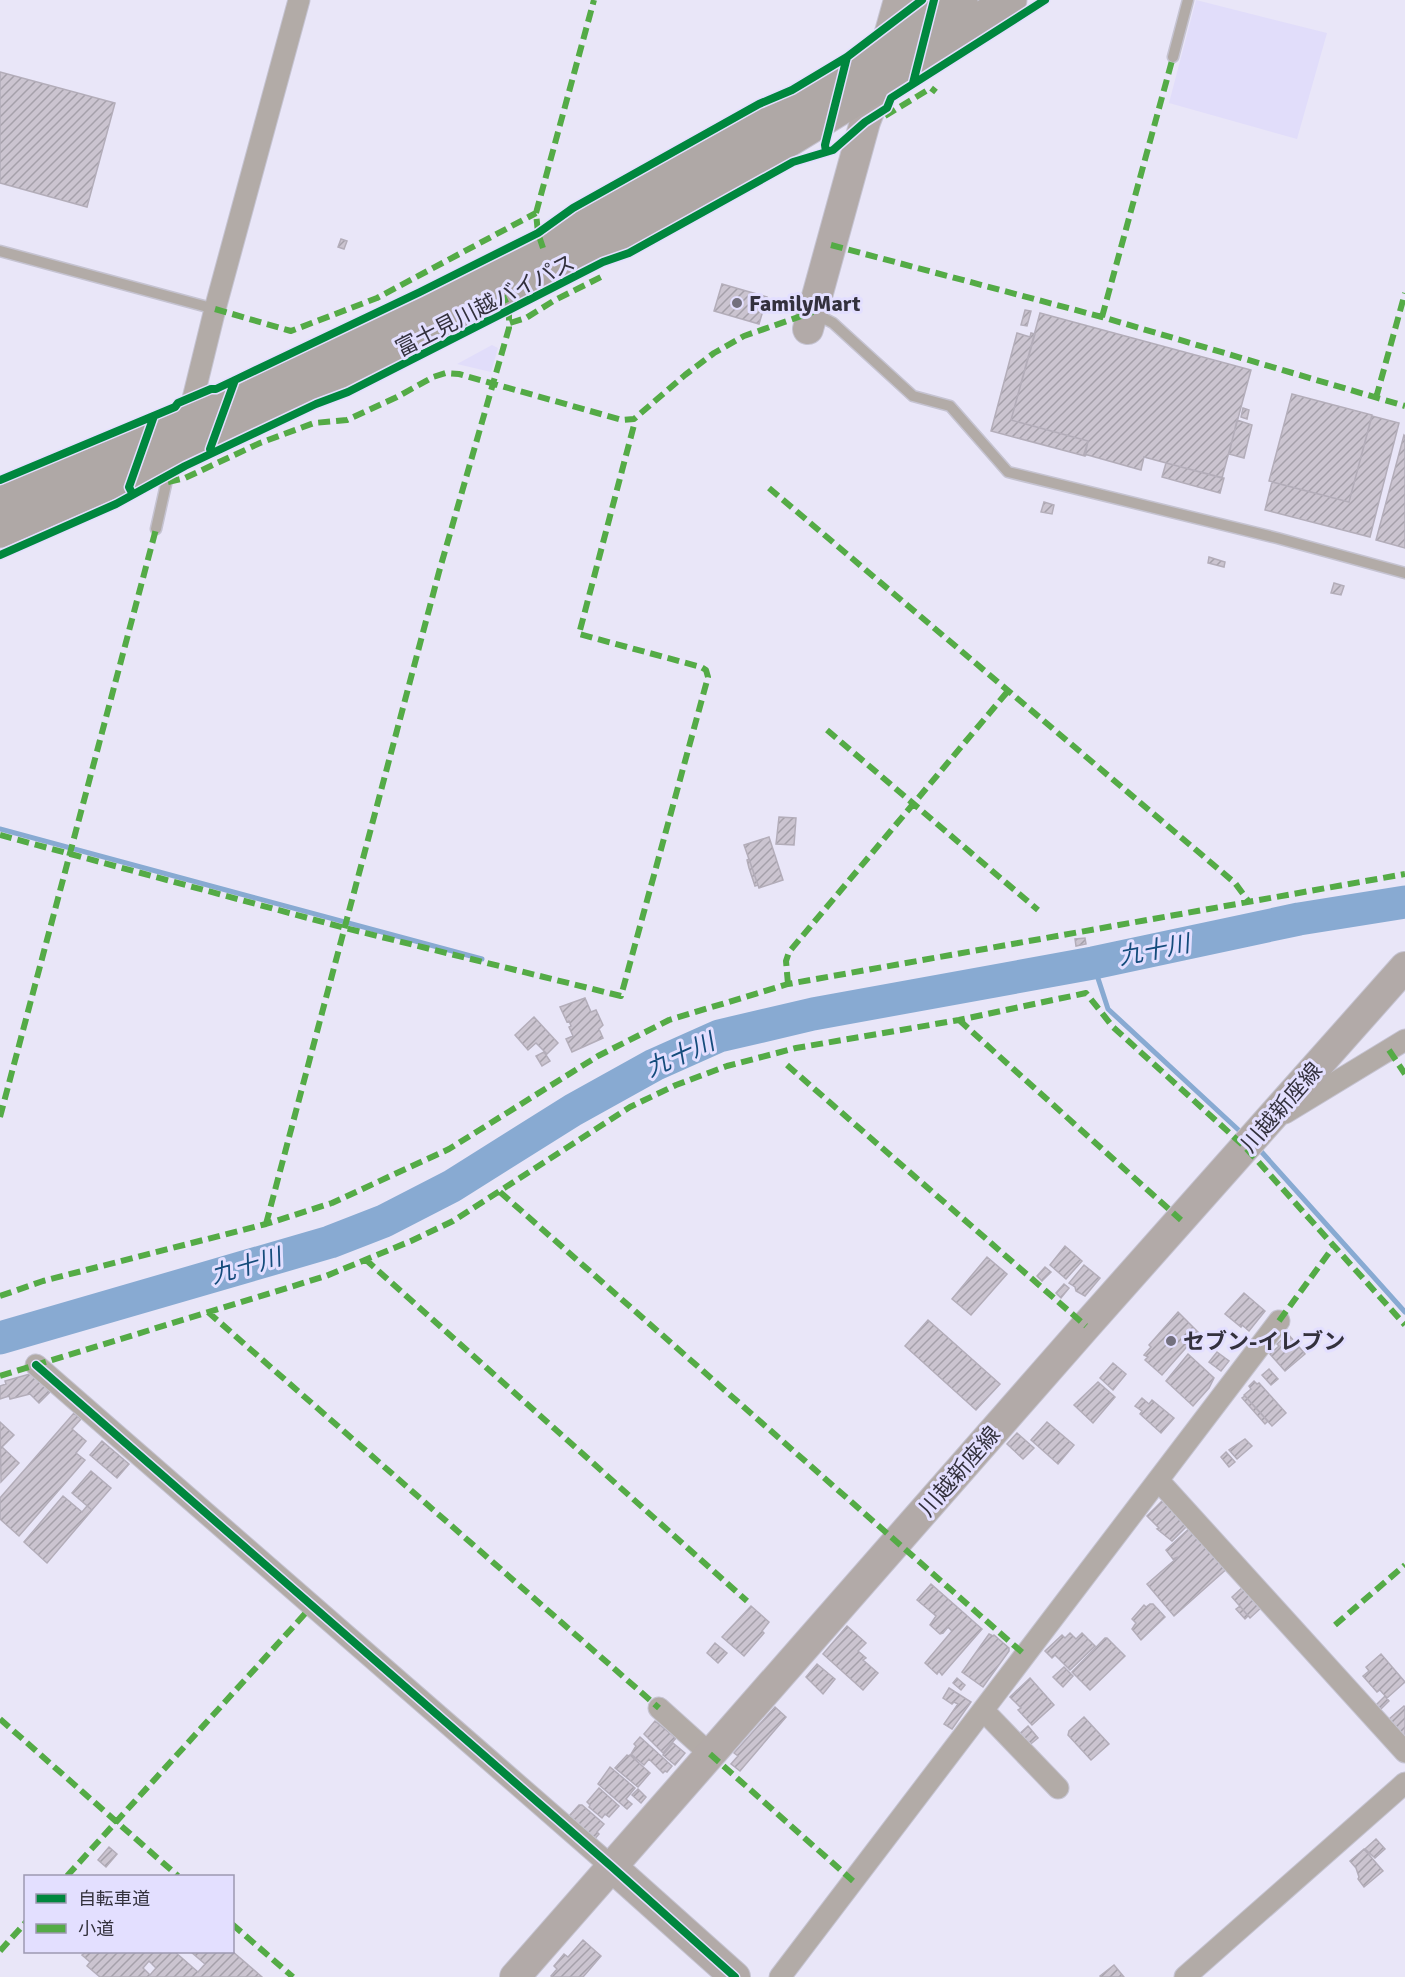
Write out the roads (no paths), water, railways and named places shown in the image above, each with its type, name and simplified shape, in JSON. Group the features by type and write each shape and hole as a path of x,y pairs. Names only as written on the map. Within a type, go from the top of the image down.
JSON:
{"highway":[{"name":"富士見川越バイパス","path":"0,499 387,326 543,248 885,50 961,0"},
{"name":"富士見川越バイパス","path":"0,531 172,456 408,345 554,270 697,194 879,85 1010,0"}],"main road":[{"path":"811,321 865,122 879,85 885,50 899,0"},
{"name":"川越新座線","path":"514,1977 1405,967"},
{"path":"612,1867 735,1977"}],"street":[{"path":"172,456 190,414 299,0"},
{"path":"1264,1126 1405,1040"},
{"path":"780,1977 1279,1321"},
{"path":"36,1365 612,1867"},
{"path":"1158,1480 1405,1752"},
{"path":"659,1708 710,1754"},
{"path":"983,1710 1058,1788"},
{"path":"1185,1977 1405,1783"}],"lane":[{"path":"1173,57 1188,0"},
{"path":"0,251 216,309"},
{"path":"811,321 833,323 913,396 950,406 1008,472 1277,538 1405,573"},
{"path":"156,529 172,456"}],"waterway":[{"path":"0,829 482,959"},
{"name":"九十川","path":"0,1338 330,1242 384,1221 452,1186 573,1110 654,1065 719,1036 813,1014 1093,963 1299,919 1405,902"},
{"path":"1093,963 1108,1009 1245,1136"},
{"path":"1258,1148 1405,1312"}],"place":[{"name":"FamilyMart","path":"737,303"},
{"name":"セブン-イレブン","path":"1171,1341"}]}
